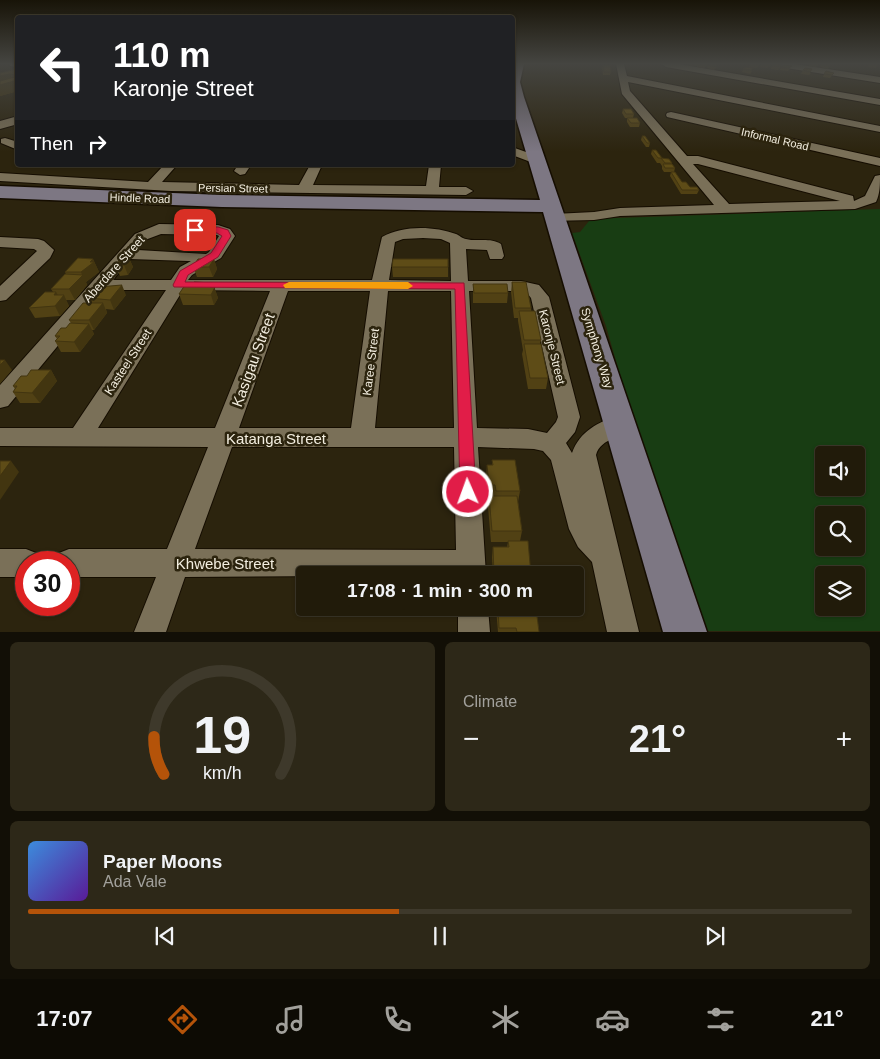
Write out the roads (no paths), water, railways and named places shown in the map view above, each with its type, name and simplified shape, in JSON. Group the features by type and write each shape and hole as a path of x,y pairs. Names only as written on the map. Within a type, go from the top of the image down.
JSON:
{"main road":[{"name":"Symphony Way","path":"516,93 685,632"},
{"name":"Hindle Road","path":"2,184 26,192 140,198 309,196 447,215 552,212"}],"street":[{"path":"625,93 724,209"},
{"name":"Informal Road","path":"671,115 700,93"},
{"path":"703,93 880,129"},
{"path":"833,93 880,102"},
{"name":"Informal Road","path":"647,118 671,115 880,162"},
{"path":"5,141 15,145"},
{"path":"515,151 536,160"},
{"path":"683,160 698,160 864,203"},
{"path":"2,184 23,167"},
{"path":"151,186 169,167"},
{"path":"309,196 316,167"},
{"path":"432,190 435,167"},
{"path":"552,212 594,216 620,212 854,205 864,203 873,197 880,179"},
{"name":"Persian Street","path":"2,184 151,186 309,196 432,190 466,191"},
{"name":"Aberdare Street","path":"0,400 140,237 154,230 213,230 225,232 227,236 215,255 186,271 178,285"},
{"path":"380,285 387,243 395,235 443,234 455,238 458,244 471,566"},
{"path":"0,242 38,244 45,248 44,255 0,296"},
{"path":"458,244 492,245 495,247 496,256"},
{"path":"125,254 209,259"},
{"path":"0,277 20,277"},
{"name":"Karonje Street","path":"99,285 521,286 533,289 540,297 570,417 567,426 551,444"},
{"name":"Kasteel Street","path":"78,438 178,285"},
{"name":"Kasigau Street","path":"150,632 281,285"},
{"name":"Karee Street","path":"362,438 380,285"},
{"path":"620,424 592,438 586,447 584,455 602,531 605,555 624,632"},
{"name":"Katanga Street","path":"0,437 526,438 551,444"},
{"path":"551,444 563,459 581,526 592,542 605,555"},
{"path":"0,563 15,563"},
{"name":"Khwebe Street","path":"80,563 303,566"},
{"path":"473,616 474,632"}]}
